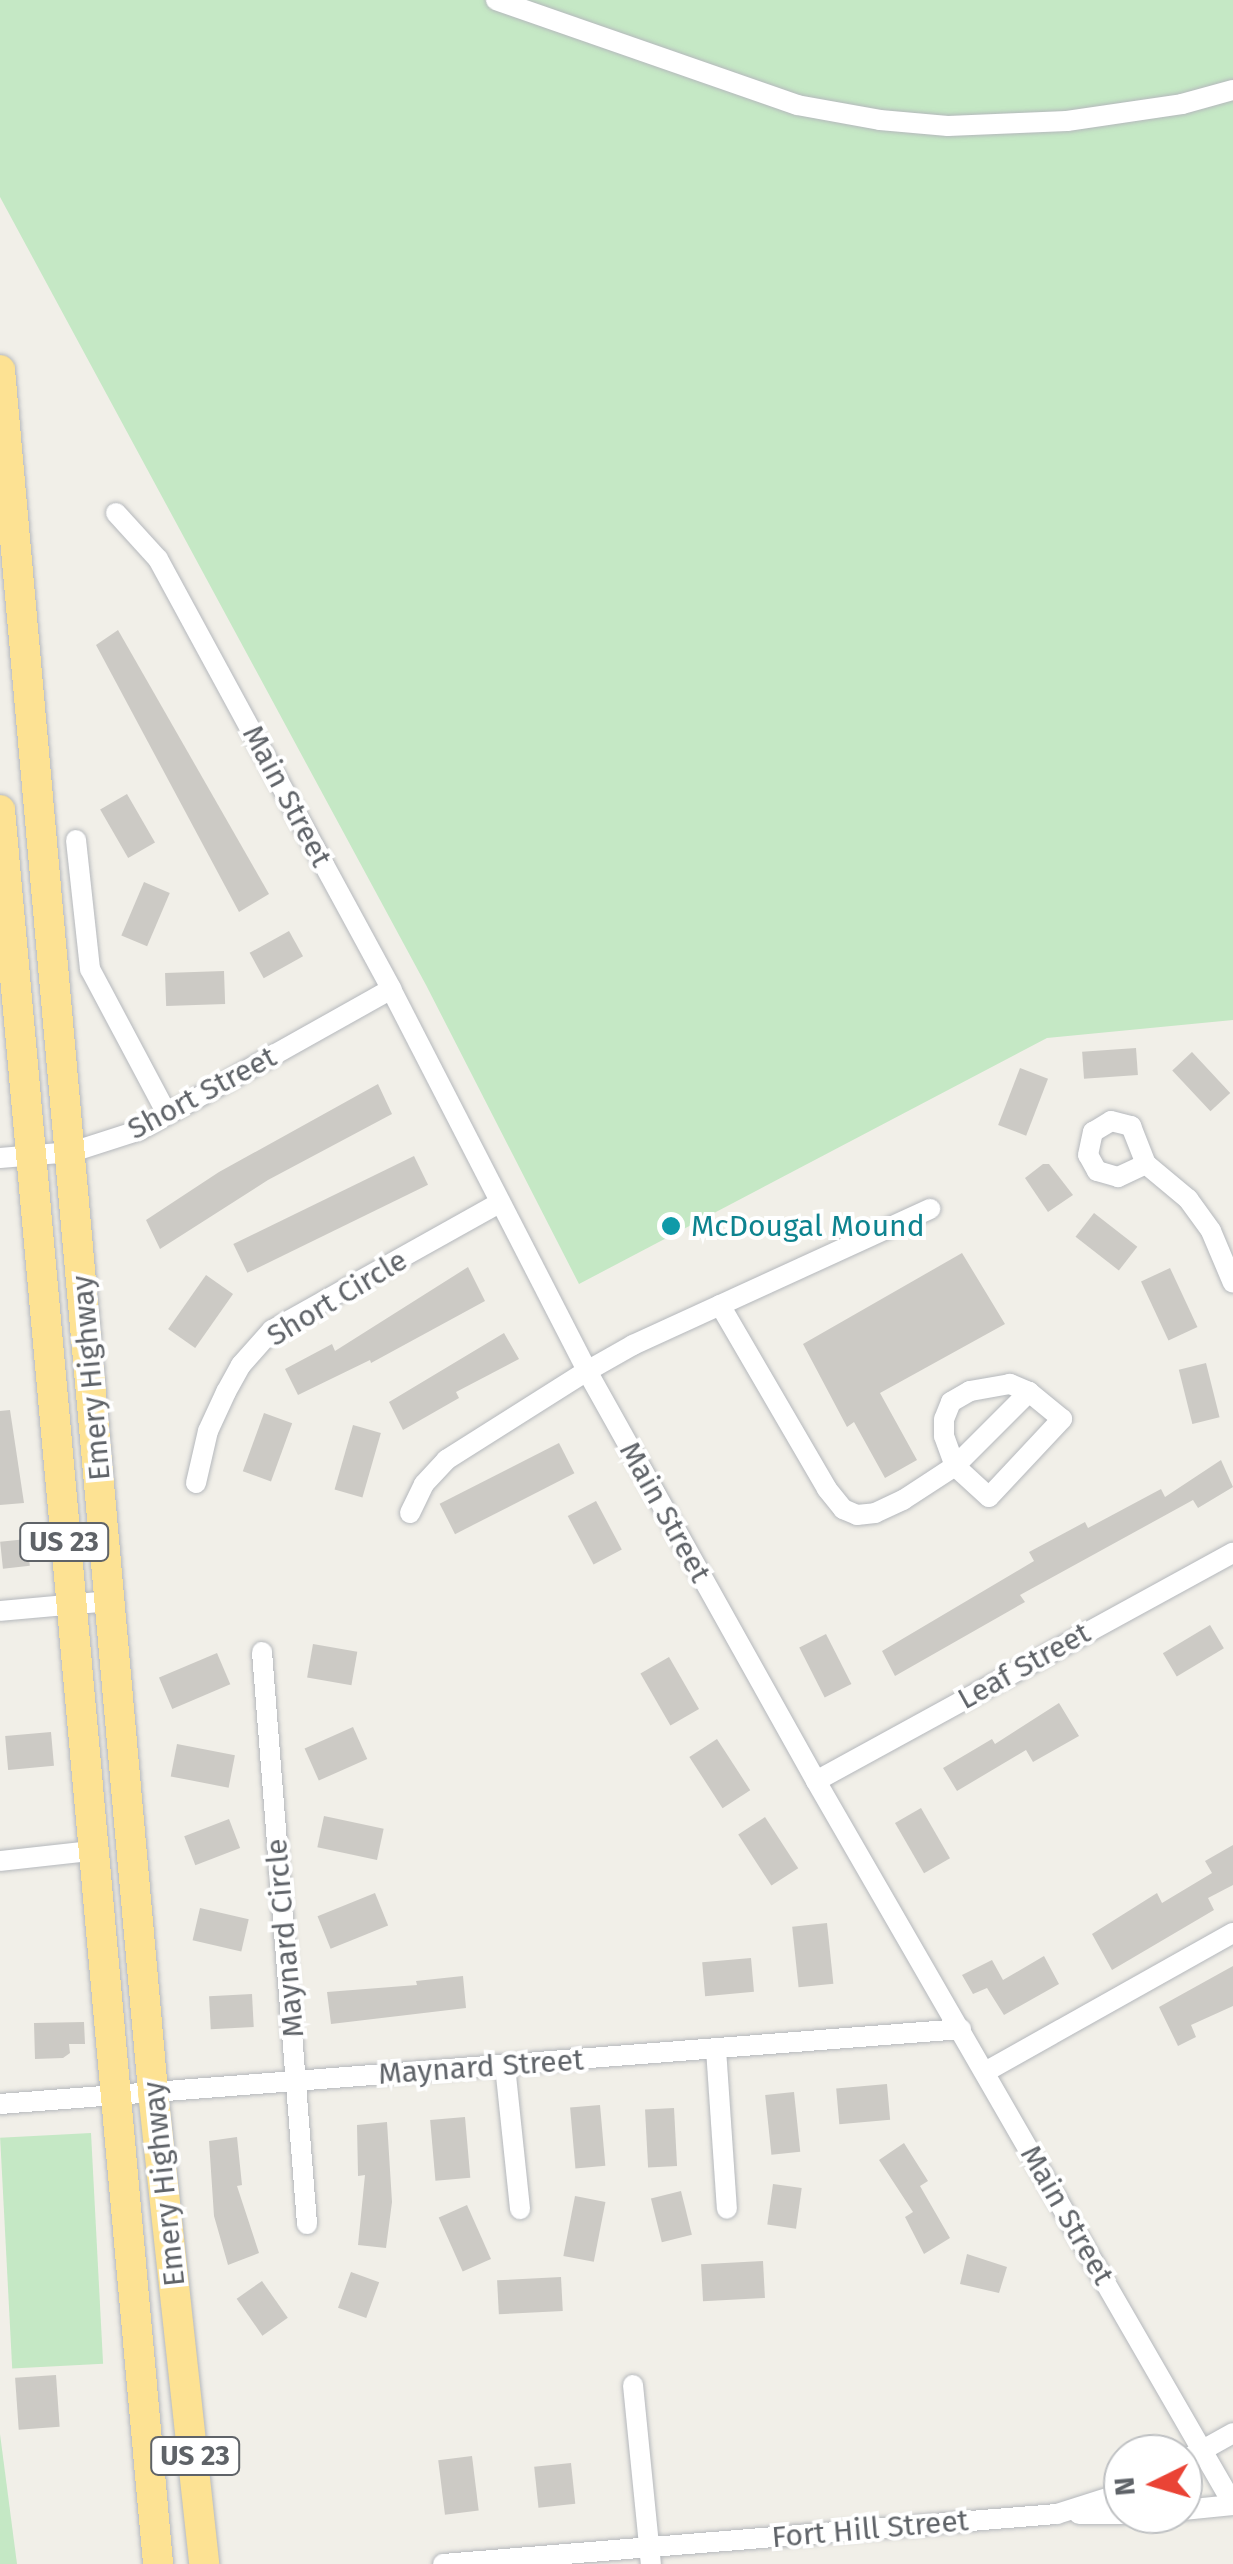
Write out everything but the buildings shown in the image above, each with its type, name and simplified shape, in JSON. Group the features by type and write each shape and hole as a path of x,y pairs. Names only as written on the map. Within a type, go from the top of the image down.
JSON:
{"highway":[{"name":"Emery Highway","path":"0,370 153,2092 204,2564"},
{"name":"Emery Highway","path":"0,810 5,914 31,1156 90,1850 158,2564"}],"street":[{"path":"496,0 796,105 880,120 948,126 1067,122 1182,104 1233,90"},
{"name":"Main Street","path":"116,513 158,558 392,988 497,1204 587,1371 816,1781 1193,2434"},
{"path":"76,840 90,969 167,1114"},
{"name":"Short Street","path":"0,1158 72,1152 114,1141 392,988"},
{"path":"1146,1164 1188,1199 1211,1230 1233,1283"},
{"name":"Short Circle","path":"196,1483 208,1432 226,1392 241,1364 272,1330 497,1204"},
{"path":"410,1513 424,1484 446,1460 587,1371 720,1304 930,1209"},
{"path":"720,1304 827,1490 843,1510 857,1515 875,1513 955,1466 1029,1392"},
{"path":"1010,1384 1029,1392 1062,1419 989,1497 955,1466 944,1436 944,1419 951,1402 990,1385 1010,1384"},
{"name":"Leaf Street","path":"816,1781 1233,1553"},
{"path":"0,1611 109,1601"},
{"name":"Maynard Circle","path":"262,1652 306,2224"},
{"path":"0,1861 90,1850"},
{"path":"985,2072 1233,1933"},
{"name":"Maynard Street","path":"0,2104 961,2030"},
{"path":"716,2049 727,2209"},
{"path":"505,2066 520,2209"},
{"path":"633,2385 650,2556"},
{"path":"1203,2449 1233,2432"},
{"name":"Main Street","path":"1203,2452 1233,2504"},
{"name":"Fort Hill Street","path":"1058,2514 1103,2499"},
{"path":"1203,2508 1233,2504"},
{"name":"Fort Hill Street","path":"443,2564 650,2556 1058,2514 1103,2514"}],"green space":[{"path":"0,0 1233,0 1233,1020 1047,1038 579,1284 426,985 0,197"},
{"path":"91,2133 103,2364 12,2368 0,2138"},
{"path":"0,2434 17,2564 0,2564"}],"place":[{"name":"McDougal Mound","path":"671,1226"}]}
